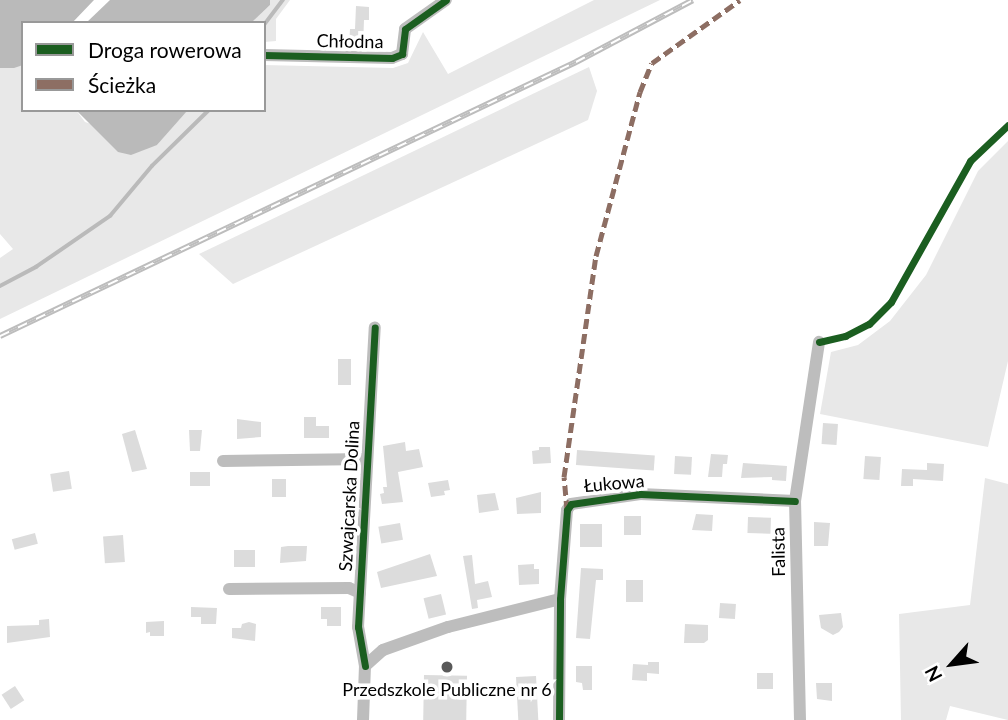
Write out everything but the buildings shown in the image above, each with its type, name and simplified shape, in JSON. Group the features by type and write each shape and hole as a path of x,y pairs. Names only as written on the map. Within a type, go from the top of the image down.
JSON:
{"street":[{"name":"Chłodna","path":"266,55 391,58 402,54 405,29 446,0"},
{"name":"Szwajcarska Dolina","path":"363,720 365,666 359,647 360,593 375,327"},
{"name":"Falista","path":"800,720 795,501 819,342"},
{"name":"Szwajcarska Dolina","path":"223,461 367,459"},
{"name":"Łukowa","path":"559,720 560,599 567,510 571,503 640,494 795,501"},
{"name":"Szwajcarska Dolina","path":"229,589 349,588 360,593"},
{"path":"365,666 383,650 411,639 560,599"}],"shaded area":[{"path":"0,0 94,0 74,21 21,21 21,66 0,68"},
{"path":"110,0 270,0 270,5 253,21 88,21"},
{"path":"270,0 290,0 276,19 276,41 266,42 266,21 253,21 270,5"},
{"path":"594,0 660,0 0,319 0,258 13,249 0,234 0,68 21,65 21,112 78,112 85,122 157,145 186,112 266,112 266,65 393,68 408,63 423,32 448,74"},
{"path":"589,67 597,91 588,120 233,284 199,254"},
{"path":"78,112 186,112 157,145 131,155 118,152"},
{"path":"1008,141 1008,361 988,447 820,414 831,352 858,345 890,321 926,275 978,171"},
{"path":"985,478 1008,484 1008,720 950,706 946,720 901,720 899,614 970,605"}],"waterway":[{"path":"266,22 283,0"},
{"path":"0,286 36,267 110,216 152,166 207,112"}],"railway":[{"path":"0,336 576,62 693,0"}],"marked path":[{"path":"567,510 564,477 596,256 640,92 652,63 740,0"}],"cycle path":[{"path":"266,55 392,58 402,54 405,29 446,0"},
{"path":"819,342 845,336 869,324 891,302 970,161 1008,125"},
{"path":"365,666 358,627 375,327"},
{"path":"559,720 560,599 567,510 571,504 640,494 795,501"}],"place":[{"name":"Przedszkole Publiczne nr 6","path":"447,667"}]}
